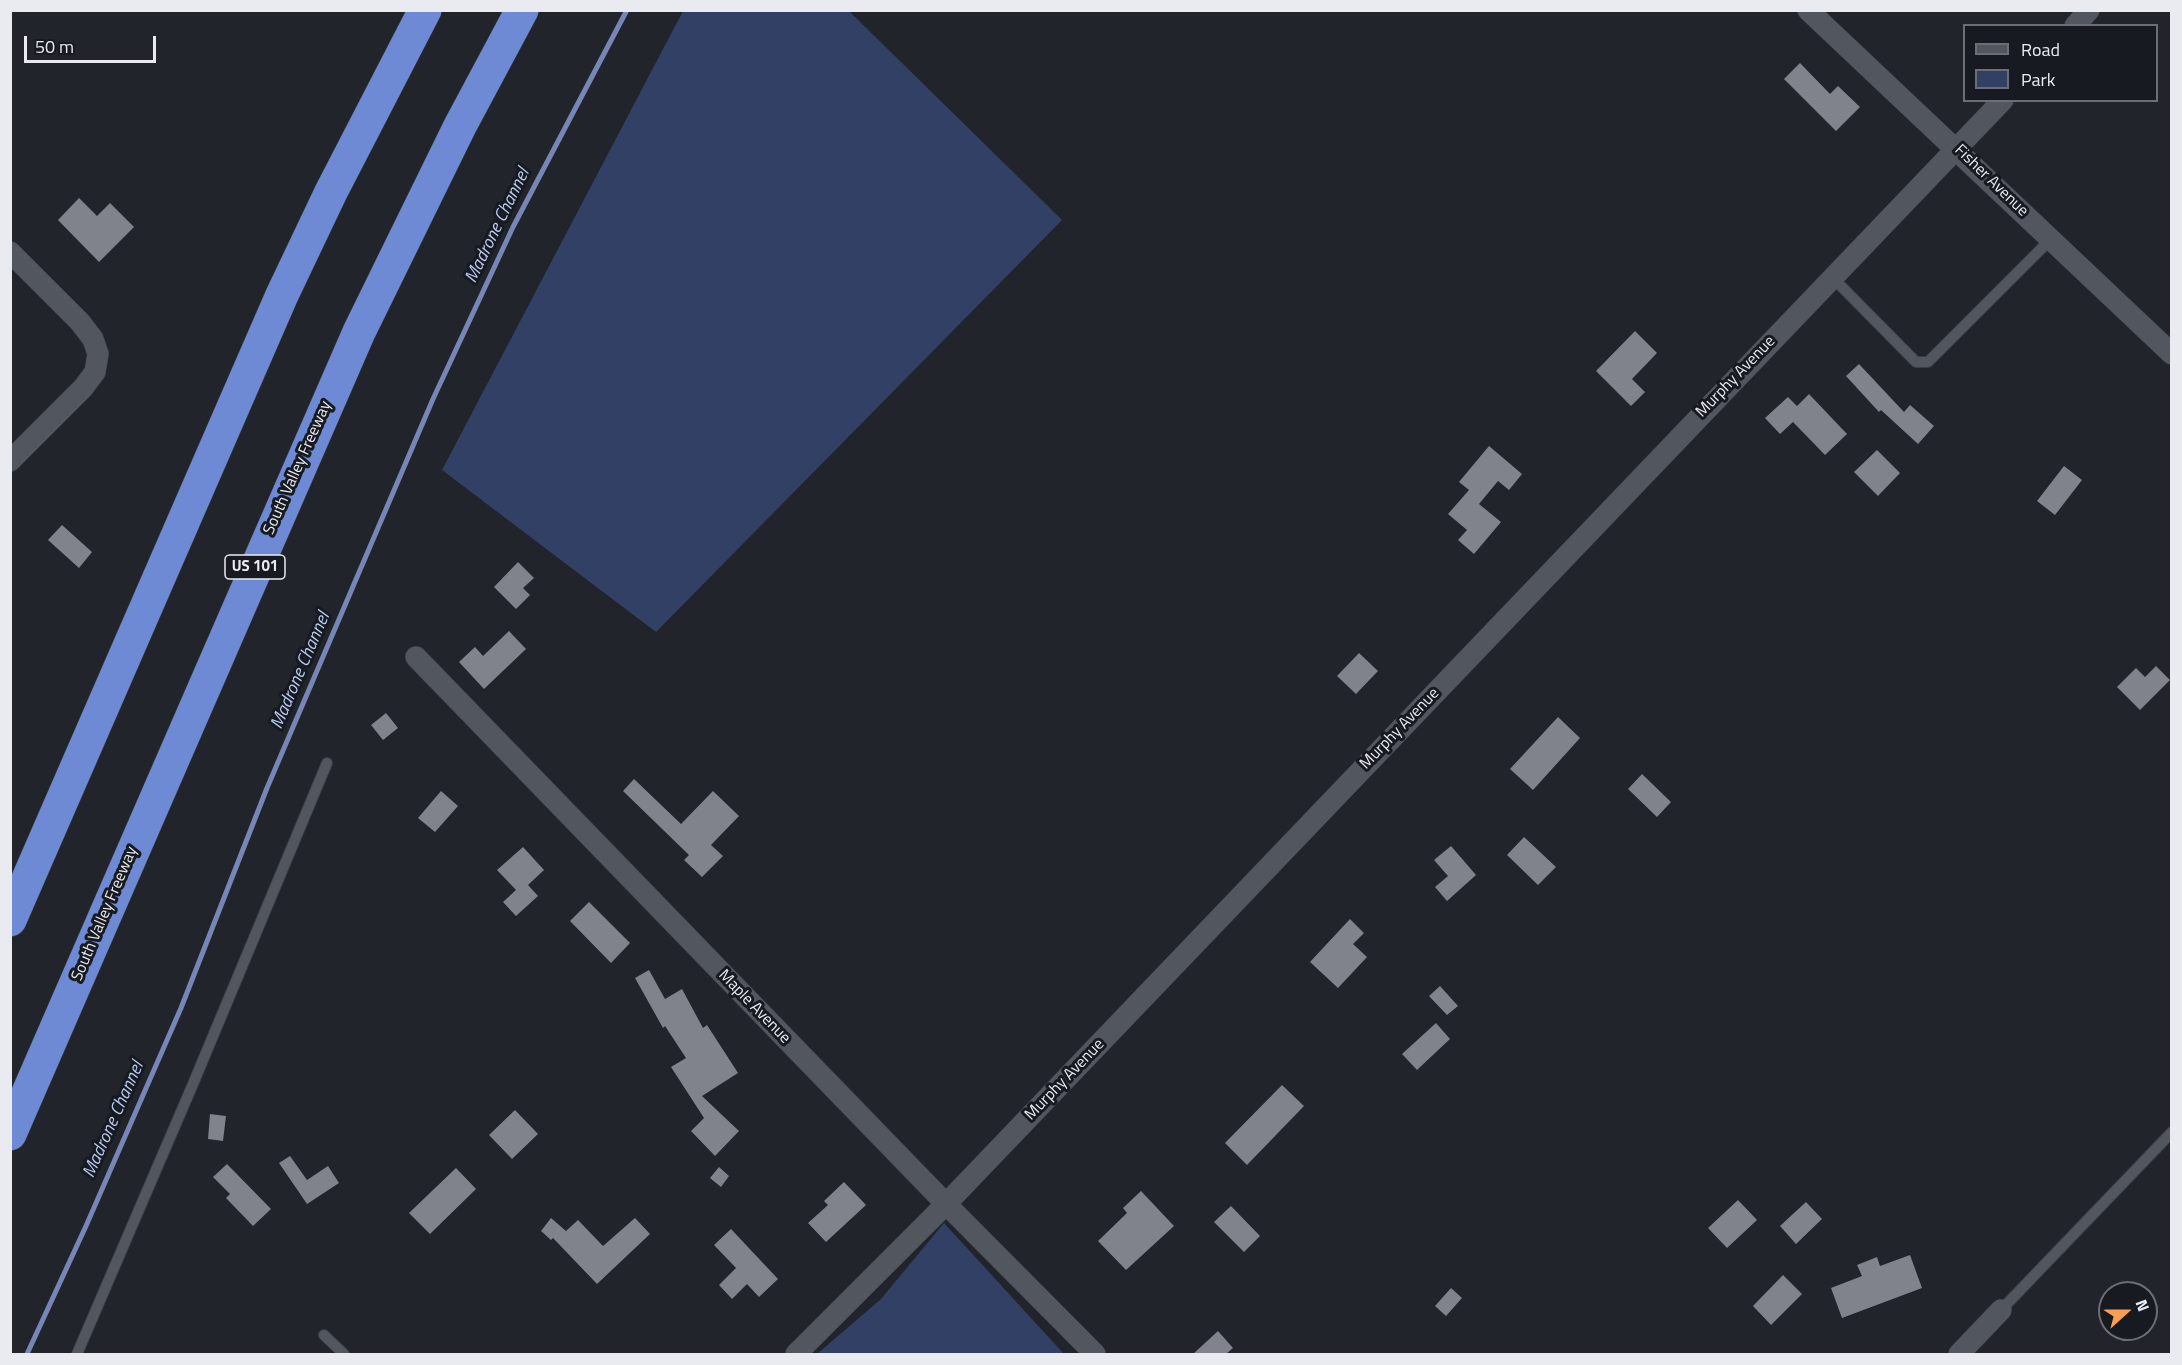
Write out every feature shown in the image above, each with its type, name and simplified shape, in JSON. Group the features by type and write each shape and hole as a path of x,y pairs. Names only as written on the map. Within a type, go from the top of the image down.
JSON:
{"highway":[{"path":"10,920 282,295 341,171 425,10"},
{"name":"South Valley Freeway","path":"10,1134 359,332 460,126 522,10"}],"street":[{"name":"Fisher Avenue","path":"1808,10 2172,354"},
{"path":"2077,24 2089,10"},
{"name":"Murphy Avenue","path":"796,1354 946,1204 2000,102"},
{"path":"10,252 80,322 93,339 98,354 95,372 83,387 10,461"},
{"name":"Maple Avenue","path":"416,657 946,1204 1095,1354"},
{"path":"1959,1354 2001,1310"}],"lane":[{"path":"1832,277 1916,362 1928,362 2051,239"},
{"path":"76,1354 171,1137 327,763"},
{"path":"2001,1310 2172,1132"},
{"path":"324,1335 344,1354"}],"green space":[{"path":"683,11 849,11 1062,220 656,632 442,470"},
{"path":"944,1223 1064,1354 817,1354 881,1299"}],"building":[{"path":"1800,63 1830,94 1838,86 1860,107 1836,131 1784,79"},
{"path":"79,198 97,216 110,203 134,227 99,262 58,220"},
{"path":"1635,331 1657,353 1632,379 1645,392 1631,406 1596,371"},
{"path":"1859,364 1904,412 1910,405 1934,426 1918,444 1881,410 1879,412 1846,376"},
{"path":"1809,394 1847,434 1825,455 1793,422 1780,434 1765,418 1788,397 1797,406"},
{"path":"1489,446 1522,474 1509,490 1498,481 1479,504 1501,522 1474,554 1458,540 1467,530 1448,514 1469,490 1459,482"},
{"path":"1877,450 1900,473 1878,496 1854,472"},
{"path":"2064,466 2082,480 2055,515 2037,501"},
{"path":"62,525 92,552 79,568 48,540"},
{"path":"518,562 534,578 523,588 530,595 516,609 494,587"},
{"path":"509,631 526,649 484,689 459,662 475,647 483,656"},
{"path":"1359,653 1378,671 1356,694 1337,676"},
{"path":"2156,666 2170,680 2140,710 2117,687 2136,668 2145,677"},
{"path":"386,713 398,728 383,740 371,725"},
{"path":"1558,717 1580,738 1533,790 1510,769"},
{"path":"1642,774 1671,802 1657,817 1628,789"},
{"path":"634,779 681,824 713,791 739,816 711,845 723,856 702,877 684,860 689,855 623,791"},
{"path":"441,791 458,806 435,832 418,818"},
{"path":"1524,837 1556,867 1538,885 1507,855"},
{"path":"1451,846 1476,875 1447,901 1435,887 1448,876 1434,860"},
{"path":"523,847 544,870 528,885 538,896 516,916 503,902 516,890 497,870"},
{"path":"589,902 630,943 611,963 570,921"},
{"path":"1350,919 1364,933 1353,944 1367,957 1338,988 1310,962"},
{"path":"649,970 665,999 682,989 703,1028 707,1025 738,1073 702,1096 739,1131 715,1156 691,1131 704,1118 671,1067 686,1058 665,1026 663,1028 635,978"},
{"path":"1440,986 1458,1006 1447,1015 1429,996"},
{"path":"1436,1023 1450,1039 1417,1070 1402,1054"},
{"path":"1282,1085 1304,1106 1247,1165 1225,1143"},
{"path":"515,1110 538,1134 512,1159 489,1135"},
{"path":"210,1114 226,1116 223,1141 208,1139"},
{"path":"290,1156 307,1180 328,1166 339,1183 307,1204 279,1163"},
{"path":"227,1164 271,1209 253,1226 226,1198 230,1194 213,1177"},
{"path":"719,1167 729,1176 721,1187 710,1178"},
{"path":"456,1168 476,1189 430,1234 409,1213"},
{"path":"844,1182 866,1205 826,1242 808,1223 828,1205 824,1201"},
{"path":"1141,1191 1174,1226 1126,1270 1098,1241 1127,1213 1123,1208"},
{"path":"1738,1200 1757,1220 1727,1248 1708,1228"},
{"path":"1806,1202 1822,1219 1796,1244 1780,1226"},
{"path":"1231,1206 1260,1236 1244,1252 1214,1222"},
{"path":"551,1218 566,1231 578,1220 603,1246 635,1218 650,1234 597,1284 553,1238 551,1240 541,1231"},
{"path":"731,1229 778,1279 759,1297 747,1284 732,1299 719,1285 736,1268 714,1245"},
{"path":"1910,1255 1922,1288 1842,1318 1831,1288 1862,1276 1857,1265 1877,1257 1880,1266"},
{"path":"1783,1275 1802,1294 1771,1325 1753,1306"},
{"path":"1451,1288 1462,1298 1446,1316 1435,1306"},
{"path":"1218,1331 1233,1348 1226,1354 1193,1354"}],"waterway":[{"name":"Madrone Channel","path":"27,1354 86,1226 181,1008 267,788 433,399 513,227 627,10"}]}
